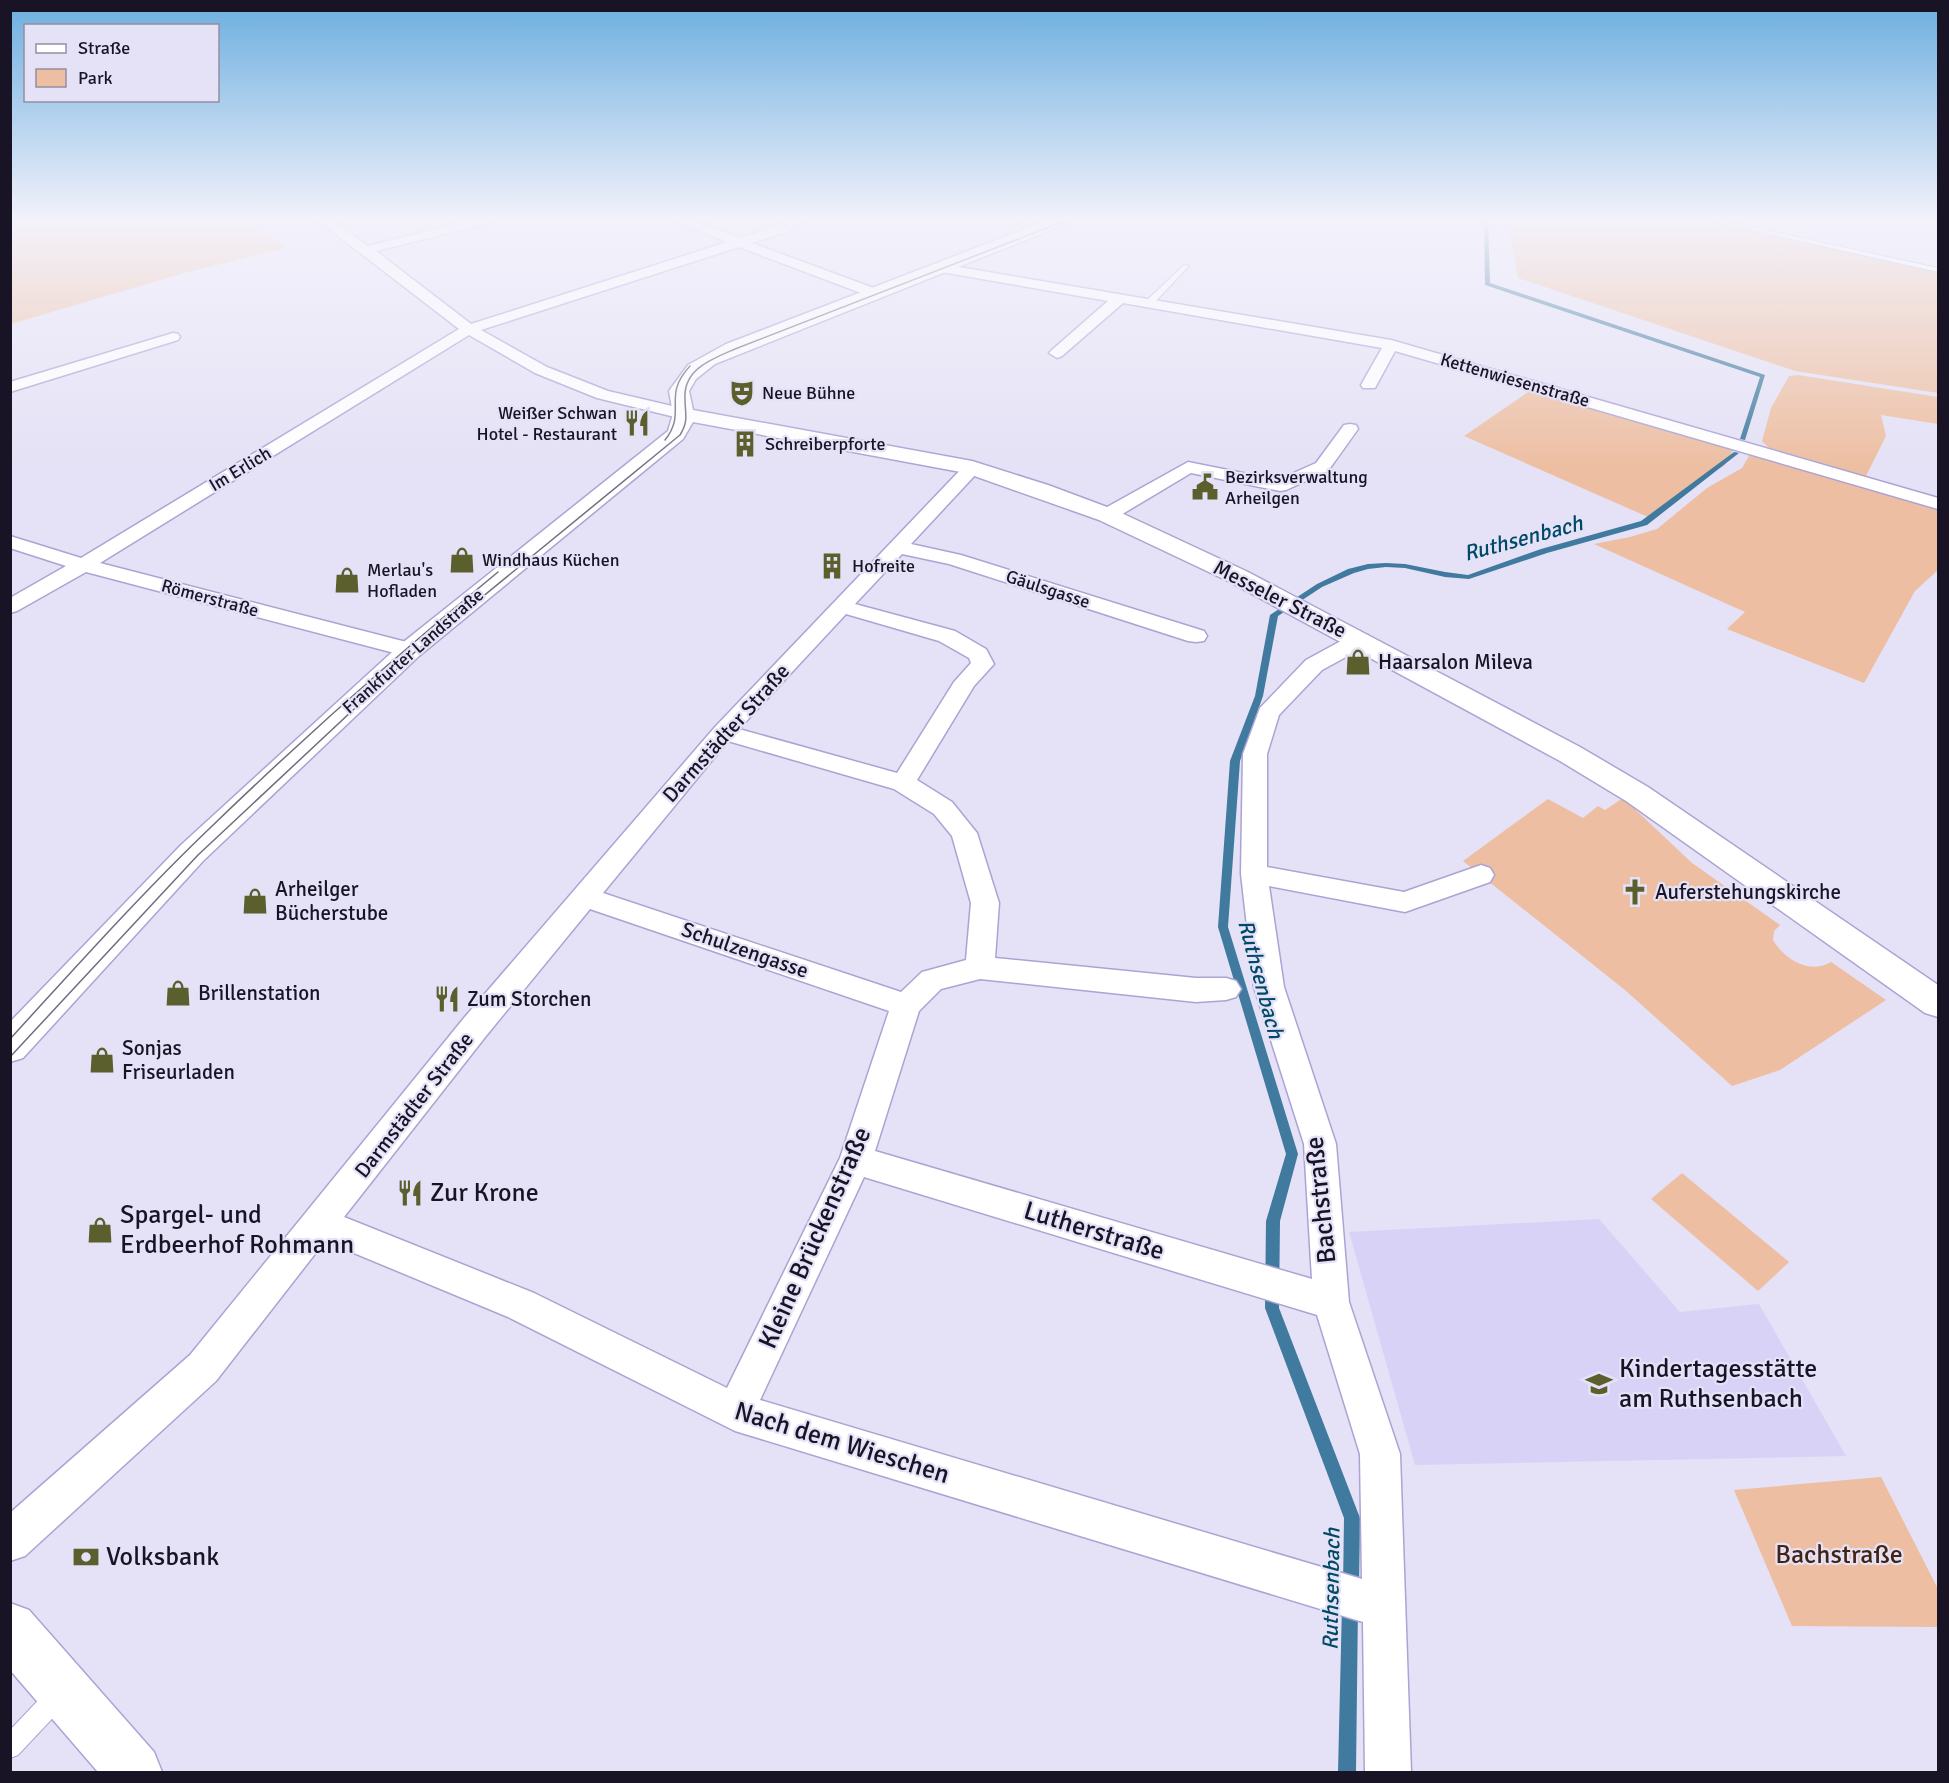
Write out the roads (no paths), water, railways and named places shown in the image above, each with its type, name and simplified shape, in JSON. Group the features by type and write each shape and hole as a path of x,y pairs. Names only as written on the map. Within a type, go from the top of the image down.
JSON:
{"street":[{"path":"434,302 469,329 540,370 582,388 683,414"},
{"name":"Im Erlich","path":"10,607 83,565 469,329 553,302"},
{"name":"Frankfurter Landstraße","path":"10,1047 192,853 410,650 665,445 683,426 679,391 689,372 700,363 851,302"},
{"path":"1057,353 1115,302"},
{"name":"Kettenwiesenstraße","path":"1138,302 1391,345 1938,504"},
{"path":"10,387 173,337"},
{"path":"1369,384 1391,345"},
{"name":"Messeler Straße","path":"683,414 923,457 972,468 1107,515 1287,601 1559,748 1637,794 1938,1003"},
{"path":"1107,515 1188,467 1280,486 1322,467 1350,429"},
{"name":"Darmstädter Straße","path":"10,1541 203,1368 475,1027 723,732 972,468"},
{"name":"Römerstraße","path":"10,542 83,565 410,650"},
{"name":"Gäulsgasse","path":"900,546 954,560 1196,636"},
{"path":"843,607 947,636 978,654 983,664 965,682 903,783"},
{"name":"Bachstraße","path":"1360,640 1314,665 1268,713 1255,754 1254,874 1269,987 1320,1144 1331,1302 1380,1454 1388,1773"},
{"path":"723,732 903,783 943,808 964,832 985,903 981,968"},
{"path":"1254,874 1406,902 1481,875"},
{"name":"Schulzengasse","path":"583,896 906,1005"},
{"name":"Kleine Brückenstraße","path":"735,1412 856,1160 906,1005 932,980 981,968 1196,990 1226,989"},
{"name":"Lutherstraße","path":"856,1160 1331,1302"},
{"name":"Nach dem Wieschen","path":"320,1223 520,1305 735,1412 1385,1607"},
{"path":"10,1629 134,1773"}],"lane":[{"path":"10,1747 63,1691"}],"waterway":[{"name":"Ruthsenbach","path":"1542,302 1763,376 1743,439"},
{"name":"Ruthsenbach","path":"1351,1589 1352,1518 1272,1308 1273,1221 1292,1154 1223,927 1235,761 1259,696 1274,615 1319,585 1351,571 1386,565 1469,577 1544,551 1644,523 1736,453"},
{"name":"Ruthsenbach","path":"1347,1772 1350,1605"}],"tram line":[{"path":"10,1057 198,855 415,652 680,435 686,421 686,389 689,380 701,366 735,349 856,302"},
{"path":"665,440 675,421 677,387 690,366"},
{"path":"10,1039 133,905 210,828 351,697 498,572"}],"place":[{"name":"Neue Bühne","path":"742,393"},
{"name":"Weißer Schwan Hotel - Restaurant","path":"637,423"},
{"name":"Schreiberpforte","path":"745,444"},
{"name":"Bezirksverwaltung Arheilgen","path":"1205,487"},
{"name":"Windhaus Küchen","path":"462,560"},
{"name":"Hofreite","path":"832,566"},
{"name":"Merlau's Hofladen","path":"347,580"},
{"name":"Haarsalon Mileva","path":"1358,662"},
{"name":"Auferstehungskirche","path":"1635,892"},
{"name":"Arheilger Bücherstube","path":"255,901"},
{"name":"Brillenstation","path":"178,993"},
{"name":"Zum Storchen","path":"447,999"},
{"name":"Sonjas Friseurladen","path":"102,1060"},
{"name":"Zur Krone","path":"410,1193"},
{"name":"Spargel- und Erdbeerhof Rohmann","path":"100,1230"},
{"name":"Kindertagesstätte am Ruthsenbach","path":"1599,1384"},
{"name":"Volksbank","path":"86,1557"}]}
